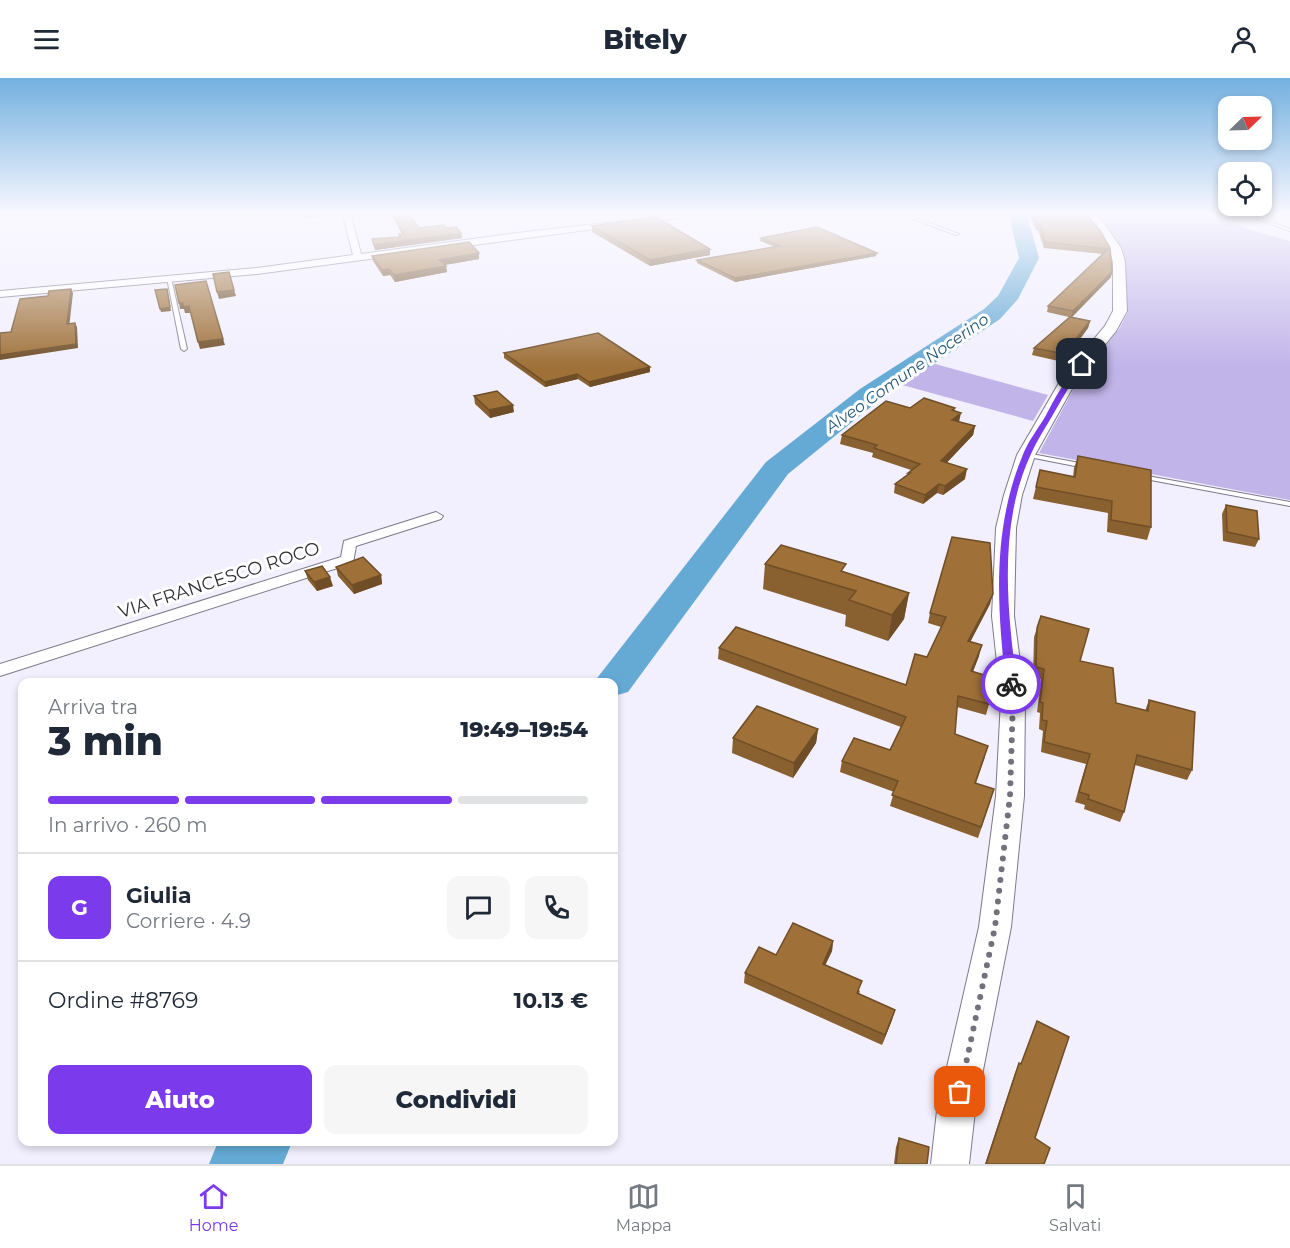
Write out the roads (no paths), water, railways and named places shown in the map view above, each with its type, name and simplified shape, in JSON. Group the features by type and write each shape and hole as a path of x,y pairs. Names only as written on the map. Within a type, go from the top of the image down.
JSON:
{"main road":[{"path":"950,1164 956,1111 995,927 1010,796 1013,700 1003,616 1006,537 1013,495 1026,455 1071,376 1111,328 1120,311 1119,266"}],"street":[{"path":"0,294 285,266"},
{"name":"VIA FRANCESCO ROCO","path":"0,670 348,560 349,544 436,516"}],"lane":[{"path":"169,278 184,349"},
{"path":"1026,455 1089,467"},
{"path":"1135,475 1290,504"}],"waterway":[{"name":"Alveo Comune Nocerino","path":"618,678 777,468 869,395 992,314 1007,299 1025,266"},
{"name":"Alveo Comune Nocerino","path":"241,1164 257,1146"}]}
